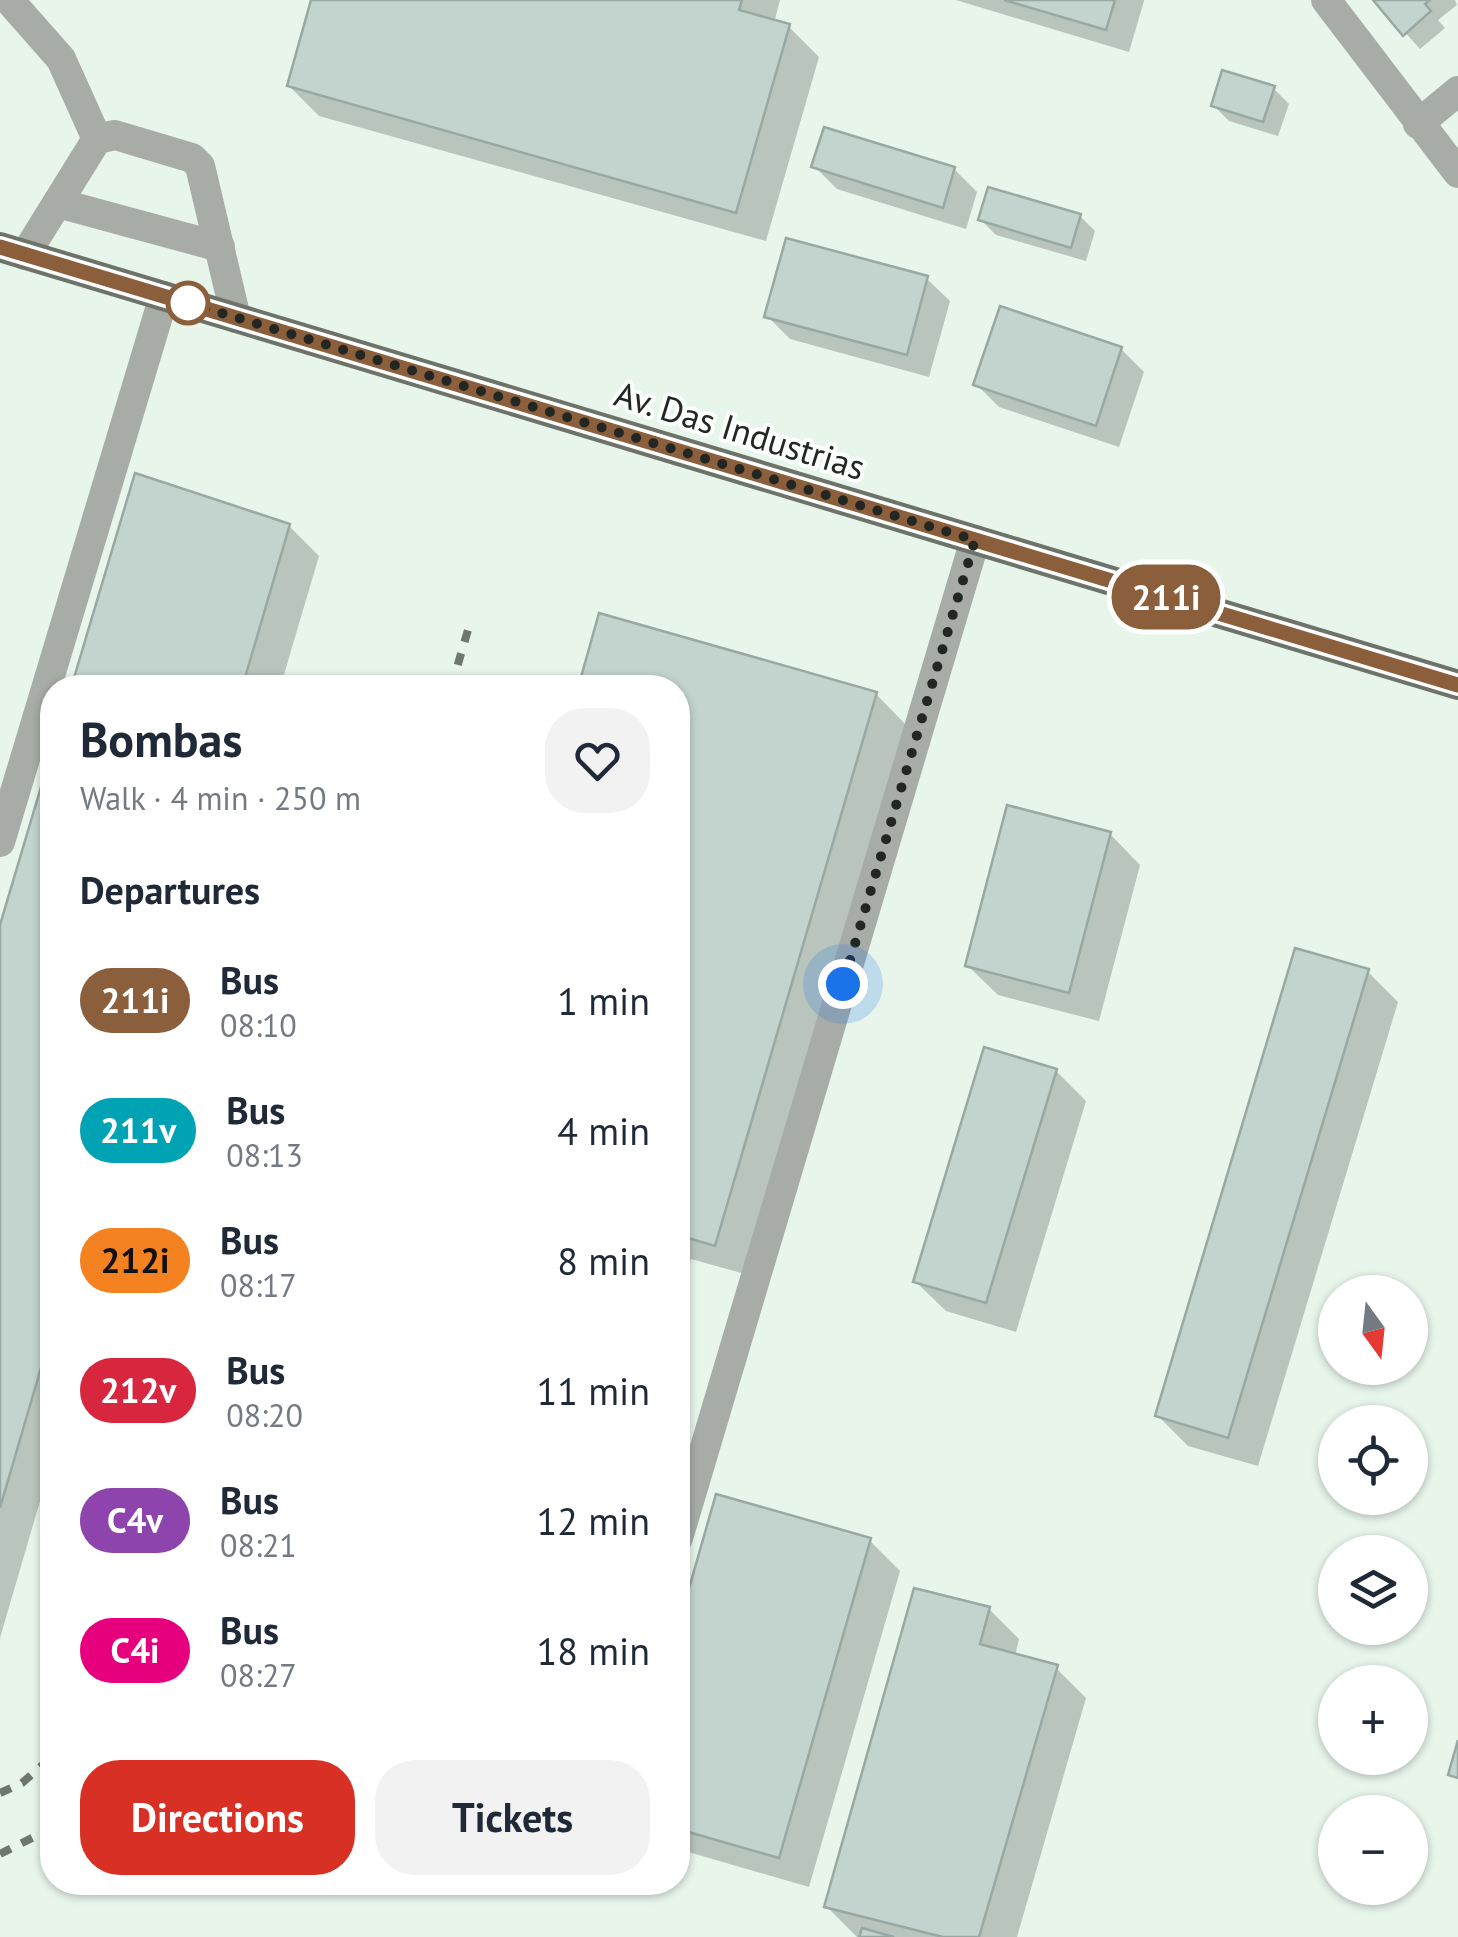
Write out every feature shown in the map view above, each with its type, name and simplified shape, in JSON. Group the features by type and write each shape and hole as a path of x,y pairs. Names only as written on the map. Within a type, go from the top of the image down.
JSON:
{"main road":[{"name":"Av. Das Industrias","path":"12,251 1458,685"}],"street":[{"path":"9,0 61,59 98,139"},
{"path":"1326,0 1458,174"},
{"path":"1418,124 1458,91"},
{"path":"12,251 58,203 98,139 115,135 192,158 200,166 236,318"},
{"path":"58,203 220,247"},
{"path":"50,675 164,296"},
{"path":"690,1498 975,540"},
{"path":"0,842 40,709"}],"building":[{"path":"311,0 742,0 739,10 790,24 736,213 287,86"},
{"path":"1004,0 1115,0 1106,30"},
{"path":"1373,0 1430,0 1425,4 1431,11 1403,36"},
{"path":"1222,70 1275,86 1263,122 1211,106"},
{"path":"824,127 955,167 943,208 811,167"},
{"path":"988,187 1081,214 1071,248 978,220"},
{"path":"786,238 928,276 907,355 764,317"},
{"path":"1000,306 1122,347 1096,426 973,385"},
{"path":"135,473 290,524 246,675 75,675"},
{"path":"599,613 877,692 715,1246 690,1239 690,675 582,675"},
{"path":"40,790 40,1371 0,1508 0,925"},
{"path":"1007,805 1111,832 1069,993 965,966"},
{"path":"1295,948 1369,969 1228,1438 1155,1416"},
{"path":"984,1047 1057,1069 986,1303 913,1282"},
{"path":"716,1494 871,1538 779,1858 690,1832 690,1585"},
{"path":"914,1588 990,1607 980,1644 1058,1665 979,1937 943,1937 824,1907"},
{"path":"1458,1740 1458,1778 1448,1775"},
{"path":"862,1928 894,1937 859,1937"}],"railway":[{"path":"455,675 468,630"},
{"path":"0,1793 22,1783 40,1767"},
{"path":"0,1854 40,1834"}],"bus line":[{"name":"211i","path":"0,247 1458,685"}],"route":[{"path":"188,303 975,540 843,984"}]}
